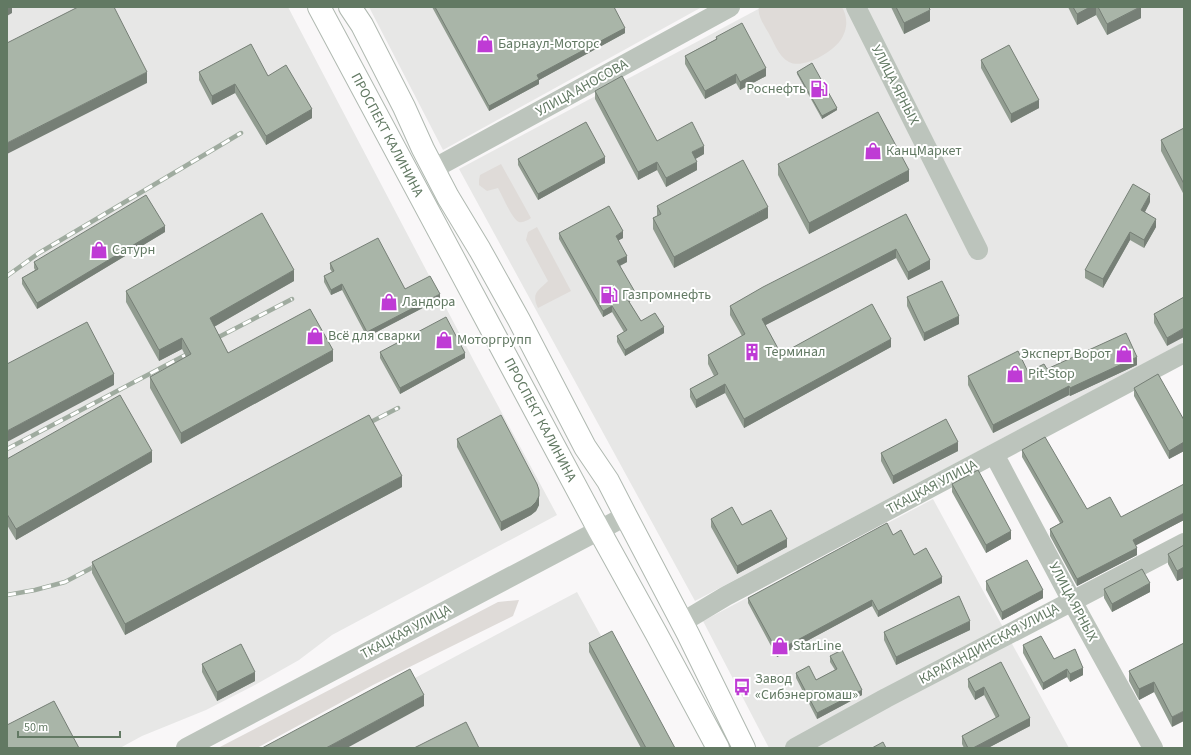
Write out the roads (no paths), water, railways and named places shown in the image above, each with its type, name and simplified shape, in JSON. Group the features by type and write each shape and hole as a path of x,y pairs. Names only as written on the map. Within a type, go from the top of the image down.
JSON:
{"main road":[{"name":"ПРОСПЕКТ КАЛИНИНА","path":"318,7 718,748"},
{"name":"ПРОСПЕКТ КАЛИНИНА","path":"350,7 362,25 404,107 423,150 448,197 480,250 519,320 585,447 608,481 682,623 744,748"},
{"path":"412,180 433,169"},
{"path":"656,633 682,623"}],"street":[{"name":"УЛИЦА АНОСОВА","path":"433,169 730,7"},
{"name":"УЛИЦА ЯРНЫХ","path":"856,7 978,250"},
{"name":"ТКАЦКАЯ УЛИЦА","path":"682,623 726,596 1184,353"},
{"name":"УЛИЦА ЯРНЫХ","path":"994,454 1072,601 1153,748"},
{"name":"ТКАЦКАЯ УЛИЦА","path":"186,748 626,516"},
{"name":"КАРАГАНДИНСКАЯ УЛИЦА","path":"795,748 886,698 1184,543"}],"railway":[{"path":"7,276 39,253 241,133"},
{"path":"211,341 292,299"},
{"path":"7,449 195,350"},
{"path":"363,426 398,408"},
{"path":"7,595 35,590 65,582 101,563"}],"place":[{"name":"Барнаул-Моторс","path":"485,44"},
{"name":"Роснефть","path":"819,89"},
{"name":"КанцМаркет","path":"873,151"},
{"name":"Сатурн","path":"99,250"},
{"name":"Газпромнефть","path":"609,295"},
{"name":"Ландора","path":"389,302"},
{"name":"Всё для сварки","path":"315,336"},
{"name":"Моторгрупп","path":"444,340"},
{"name":"Терминал","path":"752,352"},
{"name":"Эксперт Ворот","path":"1124,354"},
{"name":"Pit-Stop","path":"1015,374"},
{"name":"StarLine","path":"780,646"},
{"name":"Завод «Сибэнергомаш»","path":"742,687"}]}
